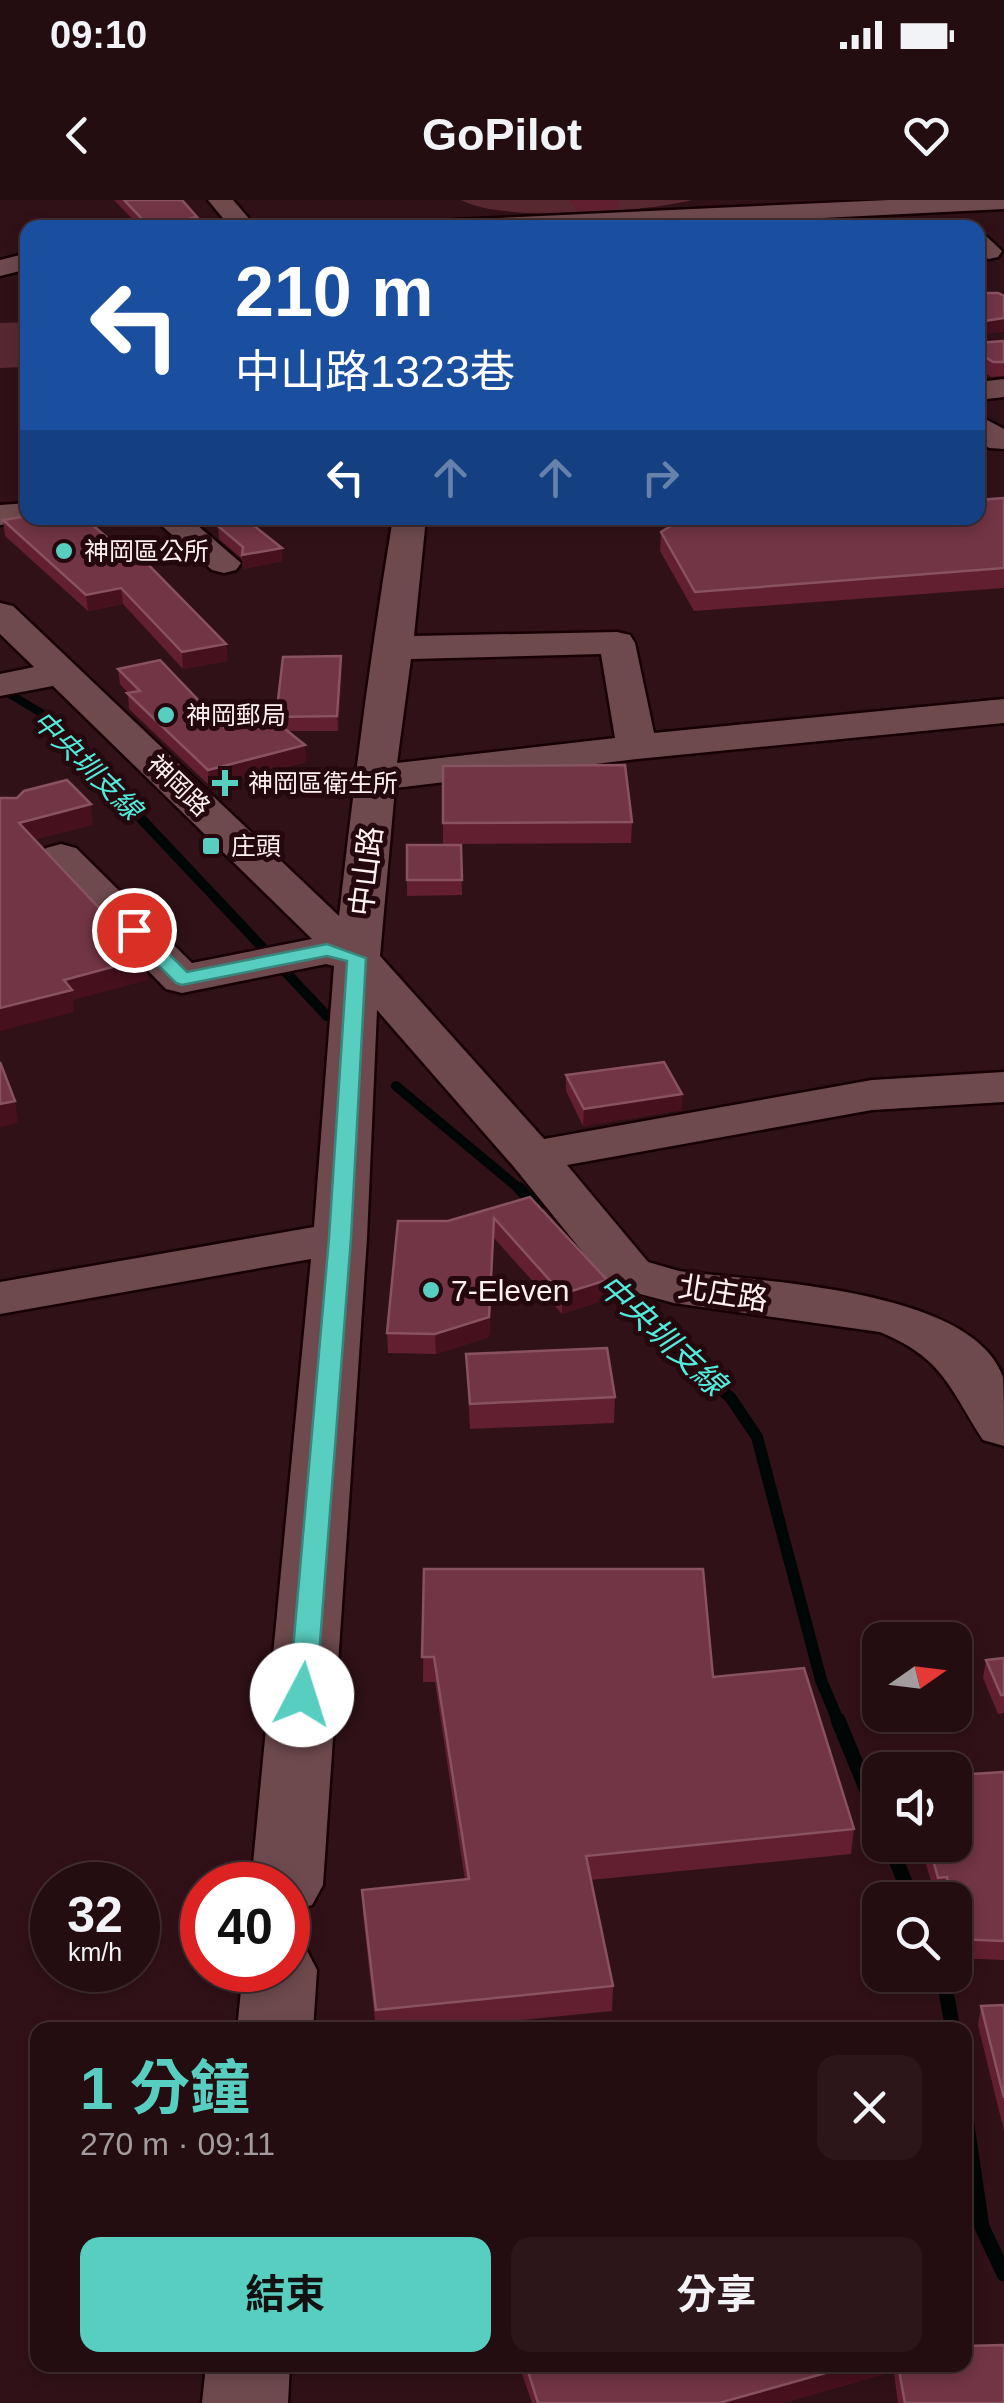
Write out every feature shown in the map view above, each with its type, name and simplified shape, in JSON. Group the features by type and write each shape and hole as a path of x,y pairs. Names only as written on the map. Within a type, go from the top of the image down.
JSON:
{"street":[{"path":"220,200 238,220"},
{"path":"749,220 1004,202"},
{"path":"934,205 951,220"},
{"path":"177,525 224,563"},
{"name":"中山路","path":"289,1862 340,1238 356,958 382,711 394,648 407,525"},
{"name":"神岡路","path":"0,614 356,958"},
{"path":"394,648 617,643 638,747"},
{"path":"0,685 64,672"},
{"path":"377,778 638,747 1004,711"},
{"path":"62,857 182,979 327,950 356,958"},
{"name":"北庄路","path":"356,958 532,1156 629,1274 674,1287 892,1317 929,1332 966,1362 1004,1428"},
{"path":"532,1156 872,1094 1004,1087"},
{"path":"0,1298 340,1238"},
{"path":"276,2022 278,1992"},
{"path":"245,2403 247,2372"}],"shaded area":[{"path":"461,200 692,200 610,211 540,213 481,207"},
{"path":"20,322 20,367 0,368 0,323"}],"building":[{"path":"124,200 182,200 197,217 184,220 143,220"},
{"path":"985,293 1004,296 1004,318 985,321"},
{"path":"1004,341 1004,362 985,357 985,342"},
{"path":"1004,498 1004,568 695,592 661,532 672,525 985,525 985,499"},
{"path":"20,517 20,525 92,525 128,555 137,553 226,644 182,652 121,588 86,595 3,520"},
{"path":"253,525 282,548 242,555 243,547 218,526"},
{"path":"341,656 337,716 276,717 283,657"},
{"path":"160,660 225,728 270,717 305,745 208,770 127,693 140,691 118,669"},
{"path":"625,765 632,822 443,823 443,766"},
{"path":"67,780 91,804 19,823 146,958 64,980 72,990 0,1008 0,798 17,798 24,791"},
{"path":"407,845 461,845 462,880 407,880"},
{"path":"0,1062 15,1101 0,1104"},
{"path":"664,1062 682,1094 584,1109 566,1075"},
{"path":"530,1197 607,1280 562,1294 494,1218 489,1317 435,1334 387,1333 398,1221 448,1221"},
{"path":"607,1348 615,1397 470,1404 466,1354"},
{"path":"424,1569 703,1569 713,1677 804,1668 854,1829 586,1856 613,1986 376,2010 362,1890 469,1879 434,1657 422,1657"},
{"path":"1004,1658 1004,1695 1001,1695 986,1660"},
{"path":"1004,1772 1004,1941 972,1940 972,1882 938,1878 934,1862 972,1862 972,1774"},
{"path":"1004,2005 1004,2098 981,2006"},
{"path":"1004,2345 1004,2403 905,2403 899,2372 972,2372 972,2346"},
{"path":"528,2372 829,2372 719,2403 538,2403"}],"waterway":[{"name":"中央圳支線","path":"8,693 43,714 102,776"},
{"name":"中央圳支線","path":"99,774 327,1016"},
{"name":"中央圳支線","path":"396,1086 521,1190"},
{"name":"中央圳支線","path":"521,1190 537,1208"},
{"name":"中央圳支線","path":"599,1277 640,1322 730,1397 757,1437 821,1680 839,1723"},
{"name":"中央圳支線","path":"838,1720 862,1778"},
{"name":"中央圳支線","path":"897,1862 905,1882"},
{"name":"中央圳支線","path":"946,1992 952,2022"},
{"name":"中央圳支線","path":"972,2159 982,2227 1004,2274"}],"place":[{"name":"神岡區公所","path":"64,551"},
{"name":"神岡郵局","path":"166,715"},
{"name":"神岡區衛生所","path":"225,783"},
{"name":"庄頭","path":"211,846"},
{"name":"7-Eleven","path":"431,1290"}],"route":[{"path":"134,930 182,979 327,950 356,958 340,1238 302,1695"}]}
